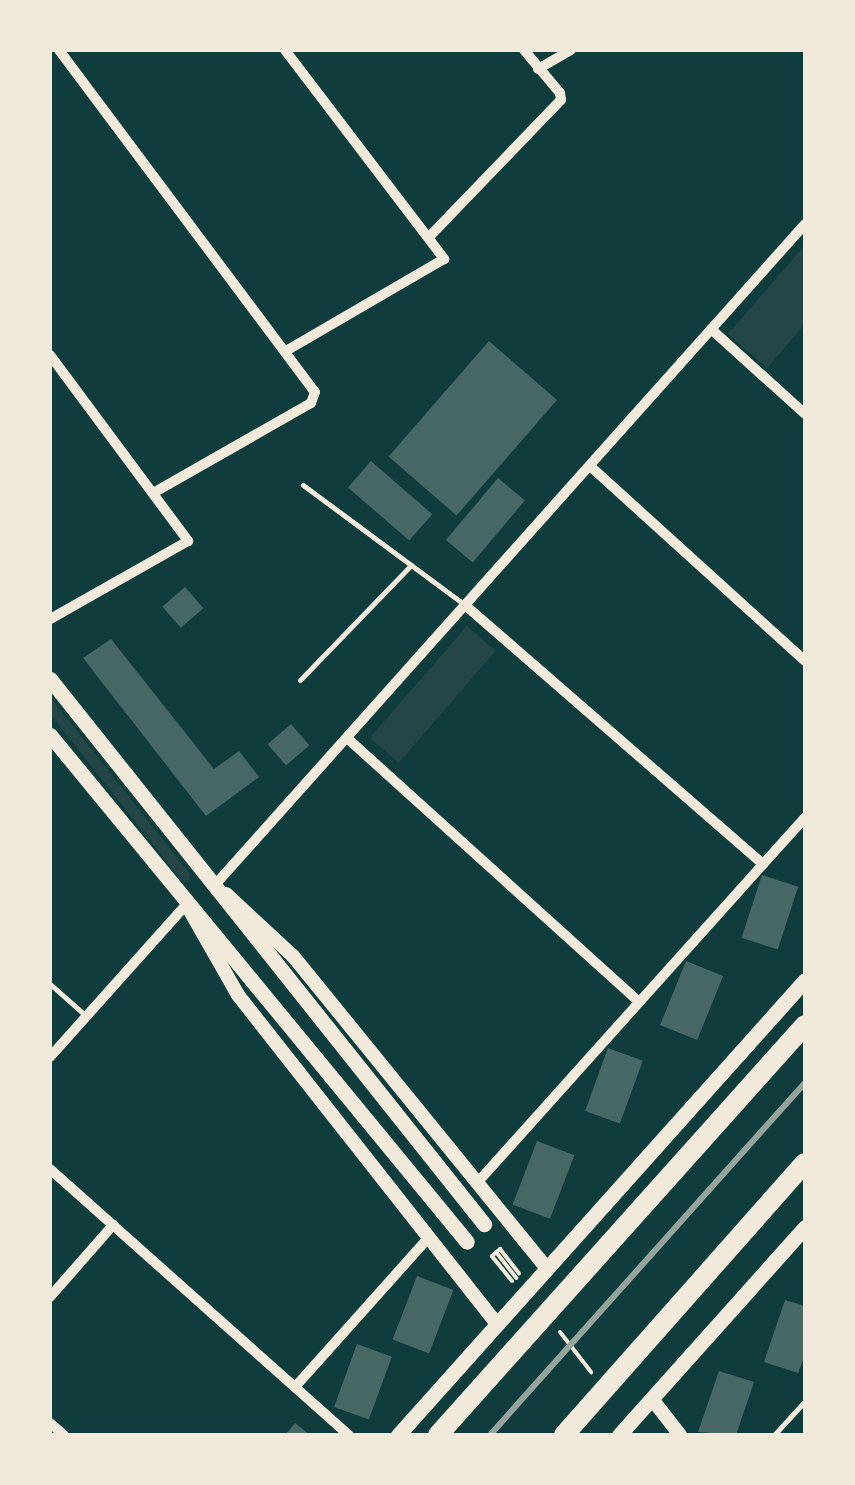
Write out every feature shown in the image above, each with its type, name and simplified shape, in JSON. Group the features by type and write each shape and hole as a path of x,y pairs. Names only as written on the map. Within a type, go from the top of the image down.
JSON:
{"highway":[{"path":"438,1435 805,1025"},
{"path":"564,1435 805,1163"}],"main road":[{"path":"50,679 484,1224"},
{"path":"50,734 467,1242"},
{"path":"398,1435 805,980"},
{"path":"619,1435 805,1227"}],"street":[{"path":"285,50 443,253 439,265 286,351"},
{"path":"430,236 557,108 560,94 524,50"},
{"path":"538,69 571,50"},
{"path":"55,51 314,388 311,403 153,494"},
{"path":"547,1268 293,956 214,886 805,224"},
{"path":"711,329 805,414"},
{"path":"50,355 188,541 50,619"},
{"path":"590,466 805,660"},
{"path":"465,605 764,864"},
{"path":"347,738 639,1002"},
{"path":"477,1182 805,817"},
{"path":"50,1057 187,904 238,995 498,1324"},
{"path":"50,1169 349,1435"},
{"path":"50,1297 113,1225"},
{"path":"295,1386 429,1237"},
{"path":"652,1398 680,1435"},
{"path":"50,1423 64,1435"}],"lane":[{"path":"303,485 465,605"},
{"path":"300,680 412,565"},
{"path":"50,984 86,1016"},
{"path":"774,1435 805,1401"}],"path":[{"path":"512,1281 492,1256 496,1252 500,1249 520,1273"},
{"path":"496,1252 527,1290"},
{"path":"550,1321 596,1379"}],"shaded area":[{"path":"805,245 805,324 767,368 728,334"},
{"path":"467,626 496,651 399,763 370,738"},
{"path":"50,697 190,874 189,882 182,881 50,714"}],"building":[{"path":"489,341 557,400 457,516 389,456"},
{"path":"371,461 432,514 409,541 348,487"},
{"path":"498,478 525,500 473,563 446,540"},
{"path":"185,587 203,608 181,628 162,607"},
{"path":"111,639 214,769 239,751 259,777 206,816 83,658"},
{"path":"291,724 309,745 286,765 268,744"},
{"path":"762,875 798,887 778,950 742,938"},
{"path":"686,961 723,976 697,1040 660,1025"},
{"path":"608,1048 643,1061 620,1124 585,1111"},
{"path":"537,1141 574,1155 550,1219 513,1204"},
{"path":"417,1276 453,1290 429,1353 393,1339"},
{"path":"785,1300 805,1306 805,1355 798,1373 764,1362"},
{"path":"357,1344 392,1357 369,1420 334,1407"},
{"path":"719,1371 754,1382 736,1435 698,1432"},
{"path":"295,1423 310,1435 285,1435"}],"railway":[{"path":"490,1435 805,1083"}]}
